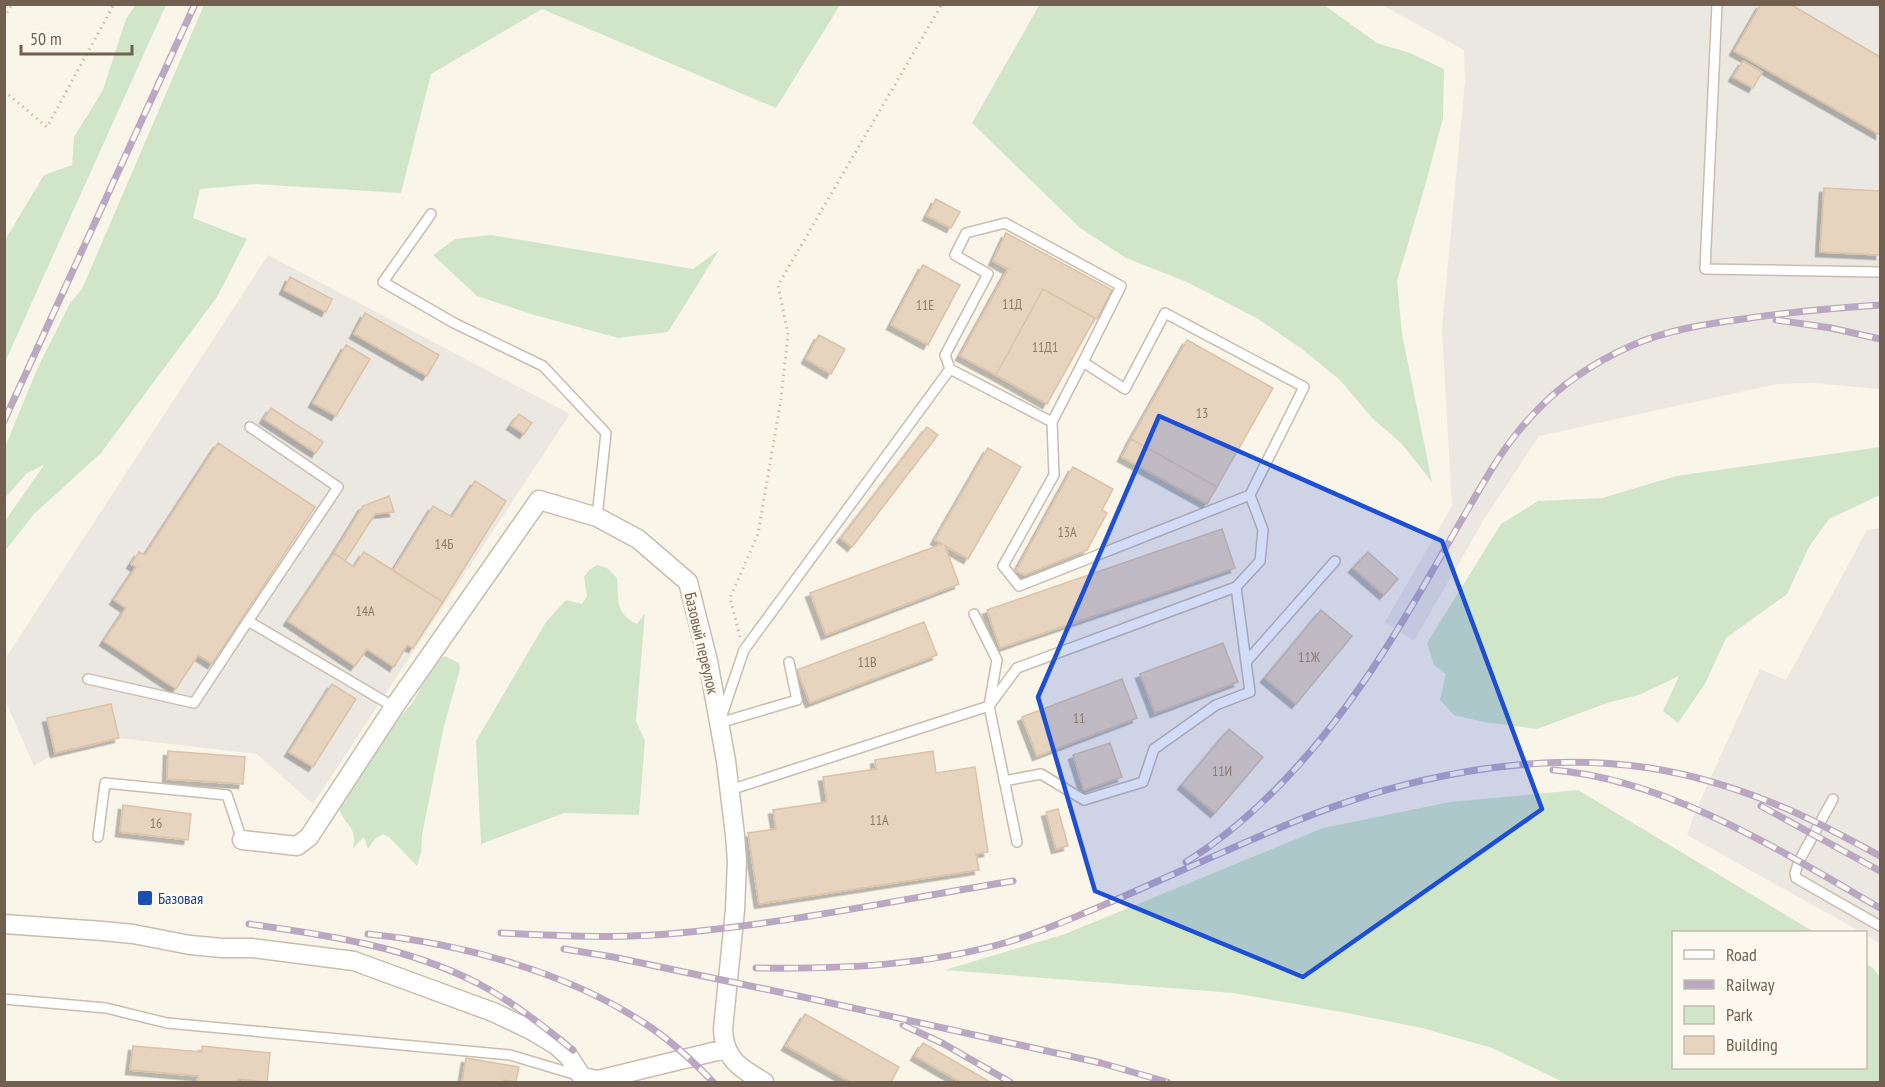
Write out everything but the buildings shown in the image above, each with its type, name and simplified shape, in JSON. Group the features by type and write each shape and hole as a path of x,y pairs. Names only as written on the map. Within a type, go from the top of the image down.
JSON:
{"street":[{"name":"Базовый переулок","path":"242,840 297,846 309,837 394,707 539,500 597,517 638,539 688,582 708,661 730,790 737,861 723,1029 726,1049"},
{"path":"4,924 133,934 190,945 252,948 354,961 493,1012 531,1030 556,1045 593,1080 726,1049 737,1063 764,1083"}],"lane":[{"path":"1717,4 1705,268 1881,272"},
{"path":"432,214 383,282 454,323 543,366 606,434 597,517"},
{"path":"1052,422 950,369 945,355 988,274 955,255 966,233 1005,223 1121,286 1052,422 1054,476 1004,566 1019,586 1250,495 1304,387 1165,313 1125,389 1083,362"},
{"path":"719,723 744,650 950,369"},
{"path":"88,679 194,703 338,487 250,427"},
{"path":"730,790 989,706 1017,669 1236,587 1260,561 1263,530 1250,495"},
{"path":"1246,662 1335,561"},
{"path":"1004,781 1041,774 1084,800 1143,782 1154,749 1216,705 1250,692 1236,587"},
{"path":"974,614 997,660 989,706 1017,842"},
{"path":"248,621 394,707"},
{"path":"719,723 797,700 789,662"},
{"path":"98,837 105,783 227,795 242,840"},
{"path":"1833,799 1799,861 1795,873 1796,878 1881,926"},
{"path":"4,999 106,1008 167,1023 510,1055 593,1080"}],"path":[{"path":"4,18 12,4"},
{"path":"4,91 46,127 114,4"},
{"path":"744,650 730,598 758,534 781,399 788,334 778,285 942,4"}],"highlighted area":[{"path":"1159,416 1442,541 1542,809 1303,977 1095,891 1038,697"}],"shaded area":[{"path":"1382,5 1880,5 1880,389 1813,383 1777,384 1539,436 1483,521 1414,641 1385,622 1452,506 1442,328 1465,81 1464,50"},
{"path":"268,255 570,414 313,804 257,754 119,738 55,753 34,766 5,700 5,659"},
{"path":"1880,528 1880,944 1867,936 1867,931 1859,931 1687,835 1696,810 1760,669 1786,680 1867,530"}],"green space":[{"path":"136,4 166,5 5,362 5,240 44,175 72,165 74,137 103,90 126,19"},
{"path":"204,4 840,5 776,108 542,9 431,74 401,193 255,184 200,189 193,218 247,239 217,297 101,453 34,514 5,551 5,521 44,465 27,473 5,498 5,447 38,367 70,303 82,289"},
{"path":"1040,4 1324,5 1377,43 1410,53 1444,69 1443,118 1397,281 1402,334 1432,482 1401,443 1372,418 1340,380 1302,349 1258,319 1187,282 1126,258 1080,228 972,123"},
{"path":"491,235 693,269 719,250 668,332 618,338 531,314 477,296 433,255 455,239"},
{"path":"1880,447 1880,495 1829,519 1809,547 1787,594 1726,638 1705,684 1678,723 1663,711 1679,676 1639,695 1607,703 1537,729 1484,722 1454,715 1440,700 1446,674 1434,665 1427,643 1501,524 1538,501 1602,498 1676,476"},
{"path":"597,565 607,568 617,578 619,605 624,615 637,624 645,613 636,721 645,741 639,815 564,813 481,844 476,741 546,622 566,600 582,604 587,596 584,577"},
{"path":"445,656 459,663 460,669 444,726 417,866 389,837 383,834 375,839 368,849 364,837 353,848 353,834 342,816 339,803 394,724 413,702 431,670 439,659"},
{"path":"1578,790 1812,931 1672,931 1672,1069 1867,1069 1867,964 1880,977 1880,1082 1563,1082 1492,1048 1422,1028 1347,1013 1233,993 945,970 1065,934 1323,828 1450,802"}],"railway":[{"path":"4,421 195,4"},
{"path":"1186,862 1248,815 1277,788 1329,729 1396,632 1503,451 1540,407 1564,386 1590,367 1618,352 1646,340 1687,328 1777,314 1880,305"},
{"path":"1776,320 1831,328 1880,339"},
{"path":"756,968 852,967 914,961 1008,942 1074,918 1269,832 1334,807 1377,792 1422,781 1467,771 1513,765 1604,763 1683,774 1732,788 1780,806 1819,823 1880,856"},
{"path":"1553,770 1596,776 1639,787 1681,803 1764,842 1880,908"},
{"path":"1761,806 1880,871"},
{"path":"501,933 613,936 657,935 721,929 1013,881"},
{"path":"249,924 367,944 452,971 504,999 573,1050"},
{"path":"368,934 403,938 475,953 547,975 581,989 614,1005 653,1029 680,1050 713,1082"},
{"path":"564,949 613,957 817,1000 1101,1063 1167,1082"},
{"path":"903,1025 944,1044 1010,1082"}],"place":[{"name":"Базовая","path":"145,898"}]}
